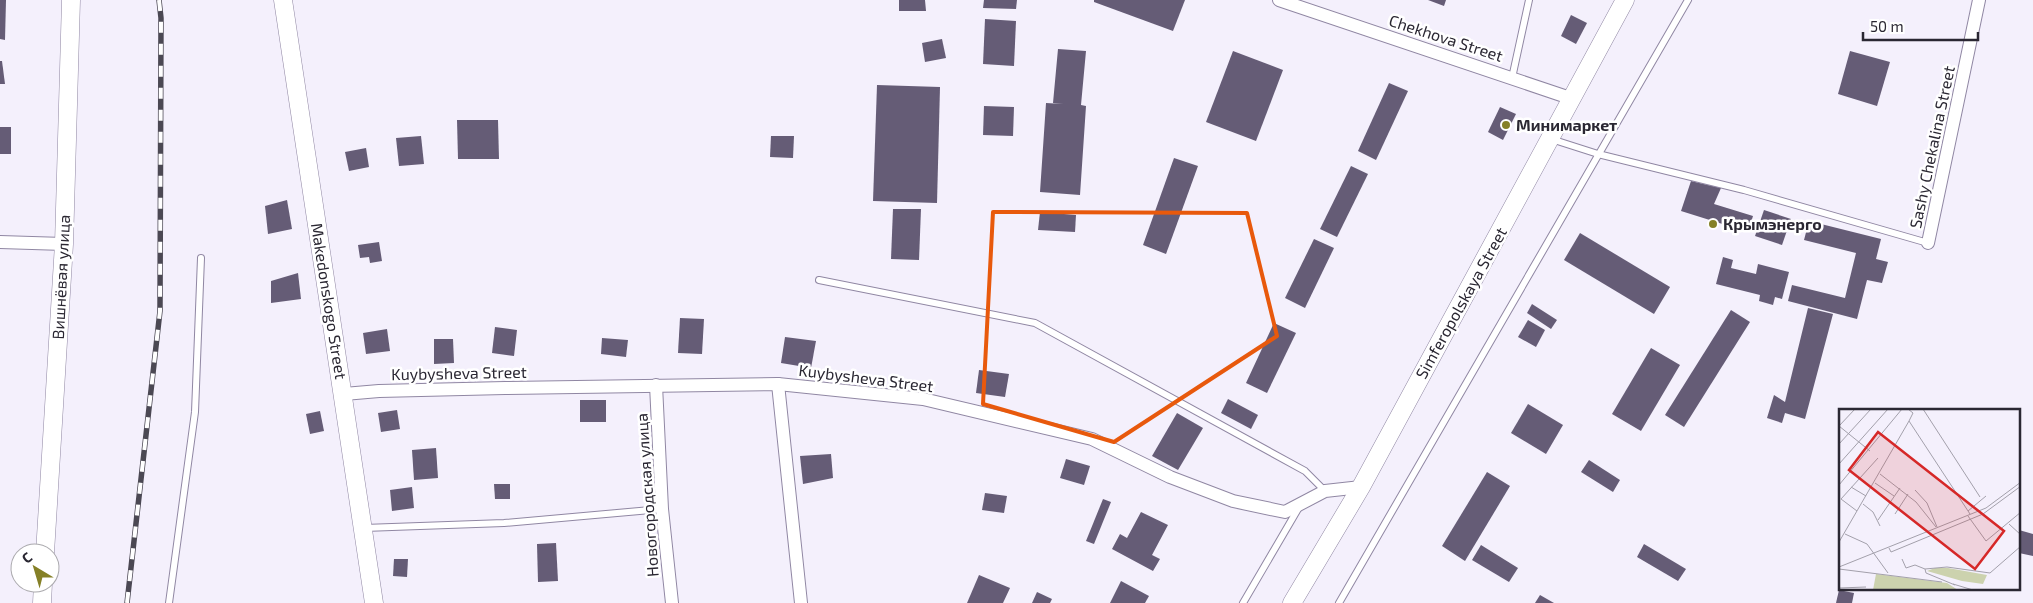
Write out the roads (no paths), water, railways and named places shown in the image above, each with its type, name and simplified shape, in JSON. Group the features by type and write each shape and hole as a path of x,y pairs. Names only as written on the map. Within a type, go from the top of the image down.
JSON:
{"main road":[{"name":"Вишнёвая улица","path":"46,543 64,244 71,0"},
{"name":"Makedonskogo Street","path":"283,0 344,394 374,603"},
{"name":"Simferopolskaya Street","path":"1292,603 1361,486 1573,99 1625,0"}],"street":[{"name":"Chekhova Street","path":"1279,0 1573,99"},
{"name":"Sashy Chekalina Street","path":"1928,243 1980,0"},
{"path":"0,242 64,244"},
{"path":"778,384 801,603"},
{"name":"Kuybysheva Street","path":"344,394 379,391 778,384 923,399 1092,439 1170,477 1232,501 1284,512 1325,491 1361,486"},
{"name":"Новогородская улица","path":"656,385 662,509 672,603"}],"lane":[{"path":"1512,78 1529,0"},
{"path":"1339,603 1688,0"},
{"path":"1551,139 1598,154 1744,190 1928,243"},
{"path":"169,603 195,412 201,258"},
{"path":"819,280 1035,323 1305,471 1325,491"},
{"path":"1243,603 1301,503"},
{"path":"362,528 504,523 662,509"}],"railway":[{"path":"127,603 160,311 161,18 159,0"}],"place":[{"name":"Минимаркет","path":"1506,125"},
{"name":"Крымэнерго","path":"1713,224"}]}
